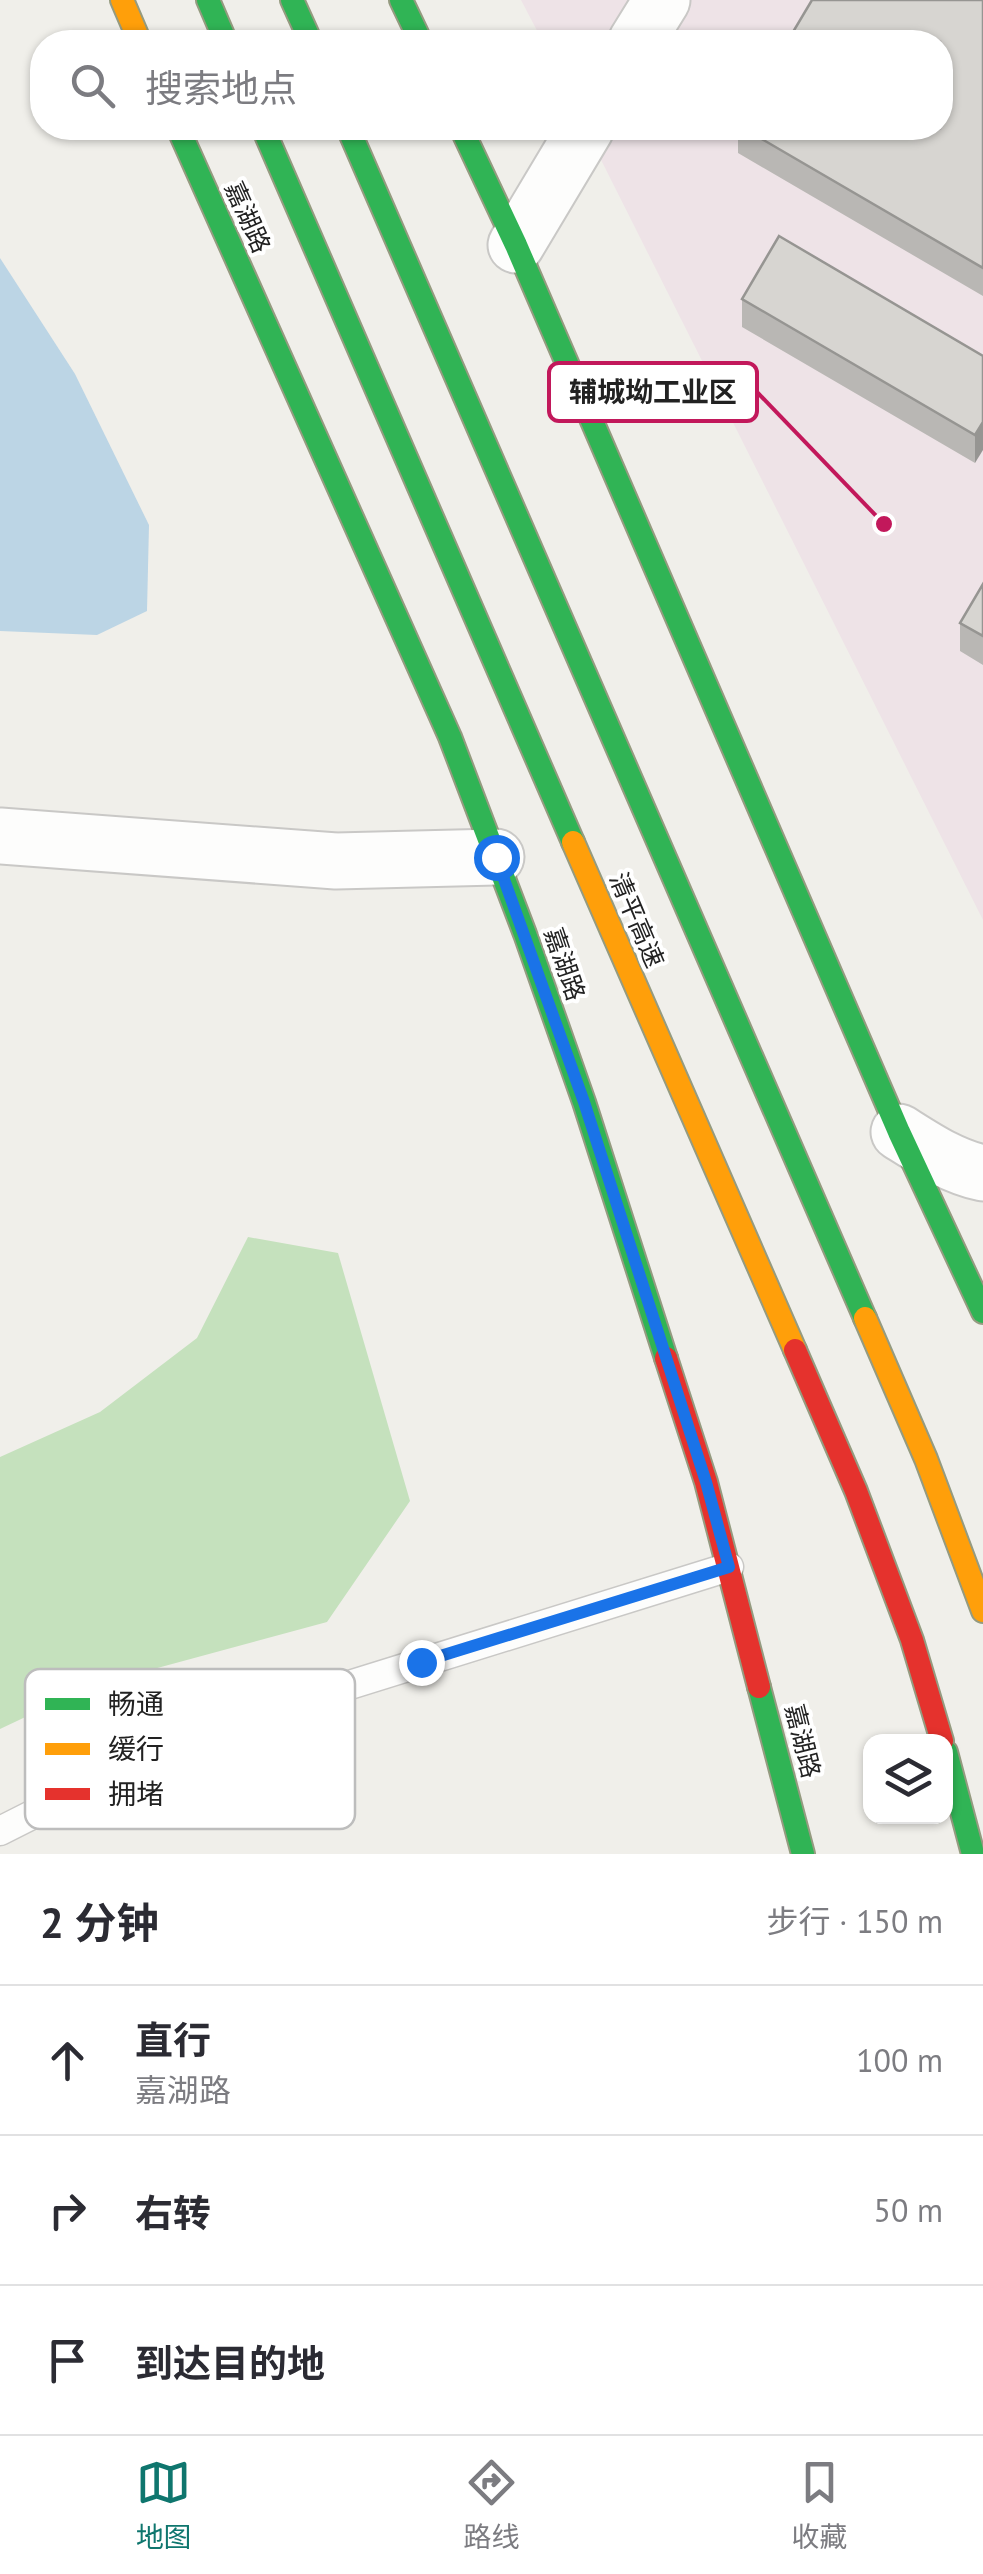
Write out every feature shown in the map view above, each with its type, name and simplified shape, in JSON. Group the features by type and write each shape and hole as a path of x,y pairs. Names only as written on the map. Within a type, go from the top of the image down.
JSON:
{"main road":[{"path":"122,0 135,30"},
{"path":"208,0 221,30"},
{"path":"292,0 306,30"},
{"path":"401,0 415,30"},
{"name":"嘉湖路","path":"183,140 450,737 496,857 584,1102 706,1482 804,1854"},
{"name":"清平高速","path":"268,140 856,1491 912,1640 940,1734"},
{"name":"清平高速","path":"353,140 926,1459 983,1611"},
{"path":"467,140 516,245 899,1132 983,1312"},
{"path":"953,1778 973,1854"}],"street":[{"path":"643,30 662,0"},
{"path":"516,245 579,140"},
{"path":"0,836 336,861 496,857"},
{"path":"899,1132 936,1156 983,1172"}],"lane":[{"path":"355,1683 729,1567"},
{"path":"0,1831 25,1818"}],"shaded area":[{"path":"521,0 983,0 983,920 591,140 953,140 953,30 537,30"}],"green space":[{"path":"248,1237 338,1253 410,1501 327,1622 154,1669 25,1669 25,1717 0,1729 0,1457 100,1412 197,1338"}],"water":[{"path":"0,258 75,374 149,525 147,611 97,635 0,631"}],"building":[{"path":"812,0 983,0 983,268 764,140 953,140 953,30 794,30"},
{"path":"779,236 983,356 983,422 975,435 742,299"},
{"path":"983,584 983,636 960,623"}],"traffic: fast":[{"path":"208,0 221,30"},
{"path":"292,0 306,30"},
{"path":"401,0 415,30"},
{"path":"183,140 450,737 584,1102 666,1358"},
{"path":"268,140 573,842"},
{"path":"353,140 865,1318"},
{"path":"467,140 516,245 899,1132 983,1312"},
{"path":"759,1687 803,1854"},
{"path":"953,1778 973,1854"}],"traffic: slow":[{"path":"122,0 135,30"},
{"path":"573,842 795,1350"},
{"path":"865,1318 926,1459 983,1611"}],"traffic: jam":[{"path":"795,1350 856,1491 912,1640 940,1734"},
{"path":"666,1358 706,1482 759,1687"}],"place":[{"name":"辅城坳工业区","path":"884,524"}],"route":[{"path":"421,1662 729,1567 706,1482 584,1102 496,857"}]}
